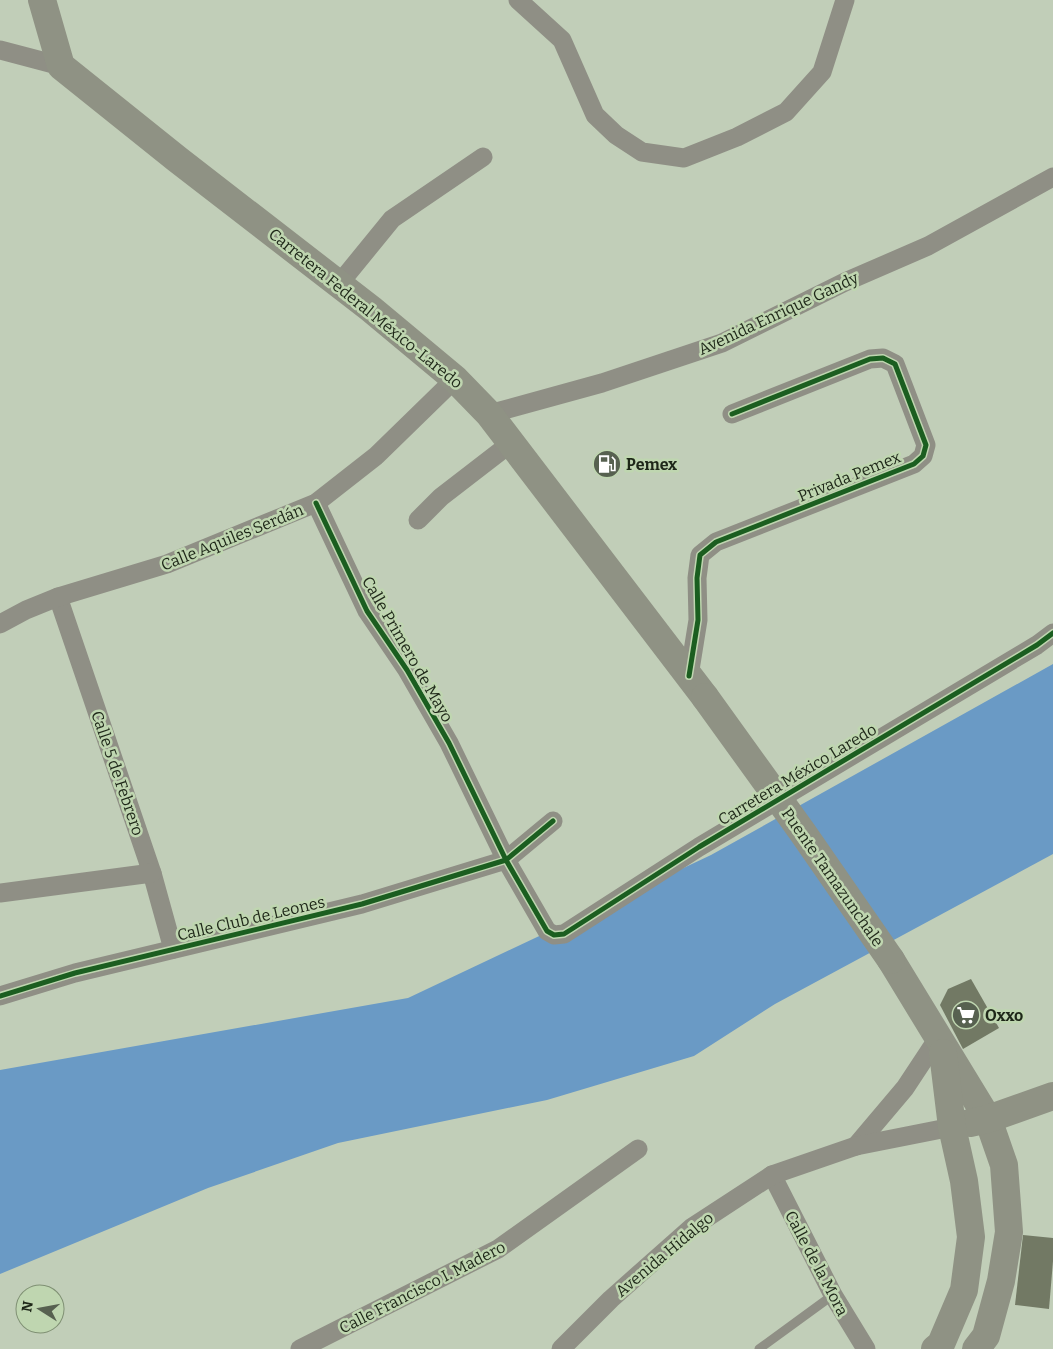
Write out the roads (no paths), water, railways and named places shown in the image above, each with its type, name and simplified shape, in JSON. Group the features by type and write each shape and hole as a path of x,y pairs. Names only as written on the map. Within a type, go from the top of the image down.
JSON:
{"main road":[{"path":"42,0 60,66"},
{"name":"Carretera Federal México-Laredo","path":"60,66 339,284 455,379 489,414 697,686"},
{"name":"Puente Tamazunchale","path":"697,686 803,833 891,960 940,1041"},
{"path":"940,1041 988,1119 1004,1165 1010,1232 1001,1281 986,1336 977,1349"},
{"path":"935,1349 941,1344 964,1290 971,1236 964,1181 952,1127 940,1041"},
{"path":"952,1127 988,1119 1053,1096"}],"street":[{"path":"518,0 562,40 595,115 616,135 642,152 684,158 737,137 786,112 822,72 845,0"},
{"path":"0,50 60,66"},
{"path":"339,284 392,219 482,157"},
{"name":"Avenida Enrique Gandy","path":"489,414 602,383 722,343 845,282 928,246 1053,177"},
{"name":"Privada Pemex","path":"697,686 697,578 700,555 716,542 914,464 923,456 926,445 895,364 883,358 870,359 732,414"},
{"name":"Calle Aquiles Serdán","path":"0,624 26,610 167,564 316,503 376,456 455,379"},
{"path":"418,520 441,497 511,443"},
{"name":"Calle Primero de Mayo","path":"316,503 367,611 407,670 449,743 506,860 547,930 554,935"},
{"name":"Calle 5 de Febrero","path":"58,598 152,873 173,949"},
{"name":"Carretera México Laredo","path":"554,935 564,934 699,847 825,770 886,736 1053,633"},
{"path":"506,860 552,821"},
{"name":"Calle Club de Leones","path":"0,996 75,973 362,904 506,860"},
{"path":"0,893 152,873"},
{"path":"856,1146 905,1088 940,1041"},
{"name":"Avenida Hidalgo","path":"561,1349 611,1299 691,1228 772,1175 856,1146 952,1127"},
{"name":"Calle Francisco I. Madero","path":"300,1349 498,1250 638,1149"},
{"name":"Calle de la Mora","path":"772,1175 832,1295 866,1349"}],"lane":[{"path":"759,1349 832,1295"}],"water":[{"path":"1053,664 1053,854 775,1004 694,1056 547,1100 338,1143 208,1188 0,1274 0,1070 408,998 711,855"}],"place":[{"name":"Pemex","path":"607,464"},
{"name":"Oxxo","path":"966,1015"}]}
